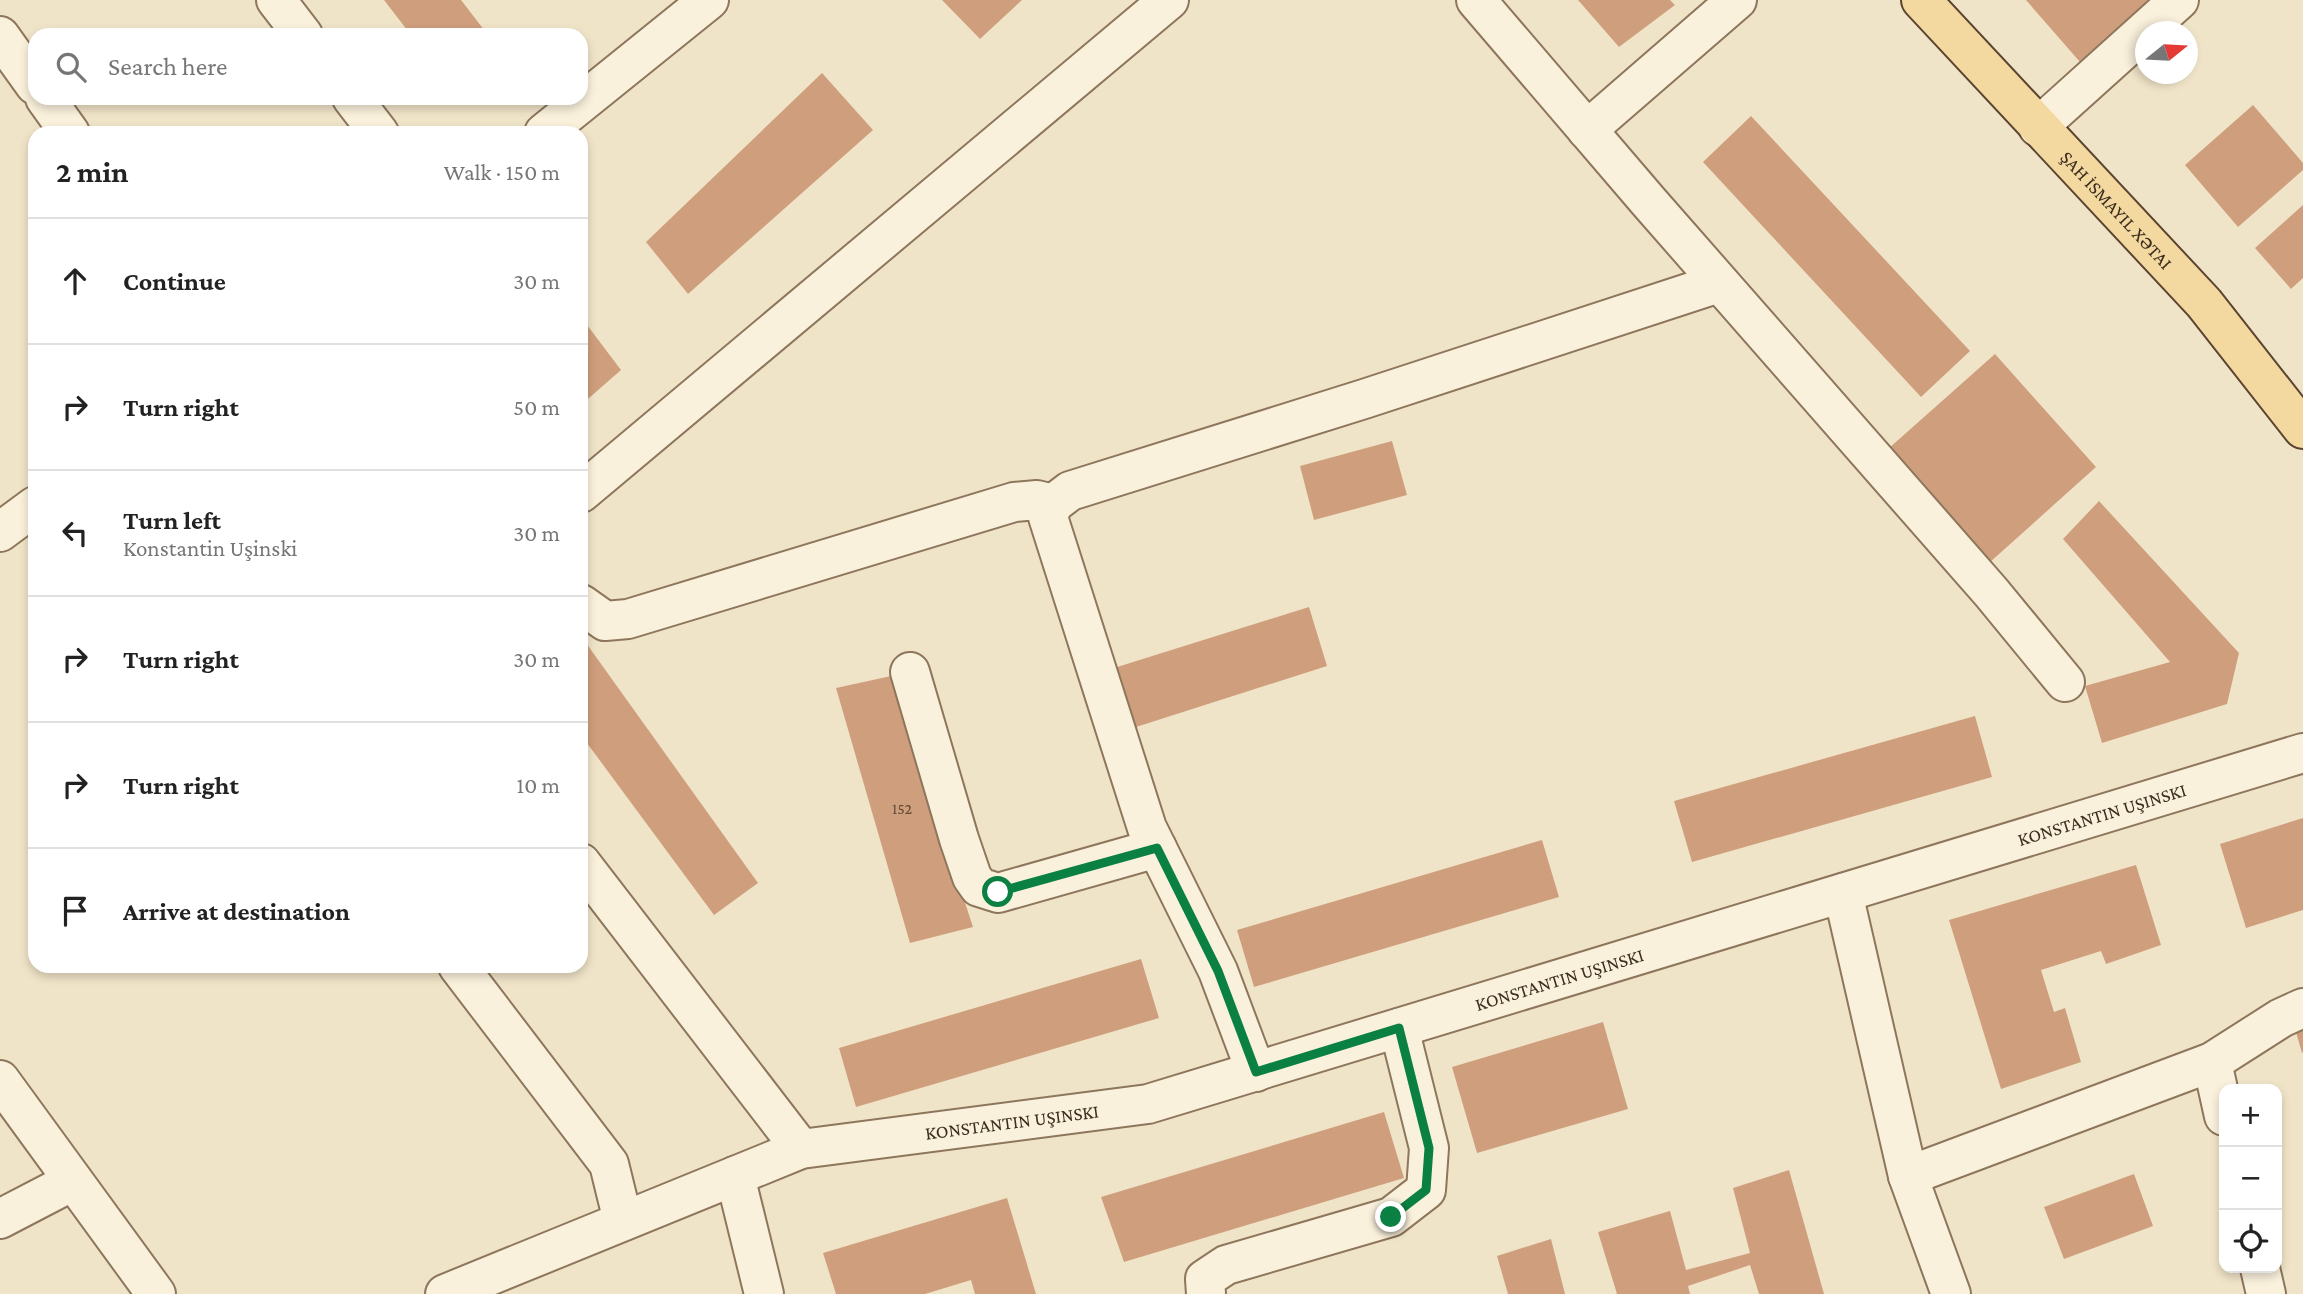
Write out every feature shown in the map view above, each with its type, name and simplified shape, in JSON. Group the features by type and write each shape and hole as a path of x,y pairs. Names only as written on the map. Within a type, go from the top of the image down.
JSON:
{"main road":[{"path":"1921,0 2204,303 2303,429"}],"street":[{"path":"276,0 298,28"},
{"path":"588,98 709,0"},
{"path":"588,487 1168,0"},
{"path":"1476,0 1719,283 1991,592 2065,682"},
{"path":"1587,130 1737,0"},
{"path":"2038,127 2179,0"},
{"path":"0,36 28,75"},
{"path":"50,105 65,126"},
{"path":"357,105 374,126"},
{"path":"553,126 579,105"},
{"path":"1256,1072 1218,971 1143,815 1048,517 1053,504 1062,495 1078,488 1377,395 1719,283"},
{"path":"588,609 605,621 628,619 1014,502 1037,500 1053,504"},
{"path":"0,532 28,511"},
{"path":"910,672 972,877 979,887 998,892 1157,848"},
{"name":"KONSTANTIN UŞINSKI","path":"444,1294 801,1149 1148,1104 2303,753"},
{"path":"588,872 801,1149"},
{"path":"1843,893 1908,1176 1951,1294"},
{"path":"463,973 609,1164 623,1222"},
{"path":"1908,1176 2212,1062 2281,1018 2303,1008"},
{"path":"1206,1294 1205,1279 1226,1265 1391,1217 1426,1190 1429,1148 1399,1028"},
{"path":"2212,1062 2219,1094"},
{"path":"0,1080 156,1294"},
{"path":"735,1176 764,1294"},
{"path":"0,1219 74,1181"},
{"path":"2261,1273 2266,1294"}],"building":[{"path":"384,0 461,0 483,28 406,28"},
{"path":"942,0 1022,0 980,39"},
{"path":"1578,0 1670,0 1675,5 1619,47"},
{"path":"2026,0 2147,0 2149,3 2080,62"},
{"path":"822,73 873,130 688,294 646,242"},
{"path":"2253,105 2303,163 2303,170 2238,227 2185,165"},
{"path":"1751,116 1970,351 1921,397 1703,162"},
{"path":"2303,205 2303,278 2291,289 2255,248"},
{"path":"588,326 621,370 588,399"},
{"path":"1995,354 2096,467 1989,563 1888,449"},
{"path":"1392,441 1407,495 1314,520 1300,466"},
{"path":"2099,501 2239,653 2227,704 2102,743 2085,686 2170,662 2063,539"},
{"path":"1309,607 1327,666 1133,728 1114,668"},
{"path":"588,646 758,883 714,915 588,744"},
{"path":"891,676 973,927 910,943 836,688"},
{"path":"1975,716 1992,777 1692,862 1674,801"},
{"path":"2303,818 2303,910 2246,928 2220,844"},
{"path":"1542,840 1559,897 1254,987 1237,930"},
{"path":"2136,865 2161,945 2106,964 2101,951 2041,970 2054,1012 2065,1008 2081,1062 2001,1089 1949,920"},
{"path":"1141,959 1159,1018 856,1107 839,1048"},
{"path":"1603,1022 1628,1109 1477,1153 1452,1067"},
{"path":"2303,1030 2303,1052 2302,1053 2296,1032"},
{"path":"1384,1112 1404,1178 1124,1262 1101,1197"},
{"path":"1789,1170 1824,1294 1759,1294 1750,1265 1688,1286 1690,1294 1617,1294 1598,1232 1670,1211 1686,1270 1750,1253 1733,1188"},
{"path":"2134,1174 2153,1226 2064,1259 2044,1207"},
{"path":"1007,1198 1036,1294 975,1294 971,1280 925,1294 836,1294 823,1253"},
{"path":"1551,1239 1565,1294 1508,1294 1497,1256"}],"route":[{"path":"998,892 1157,848 1218,971 1256,1072 1399,1028 1429,1148 1426,1190 1391,1217"}]}
